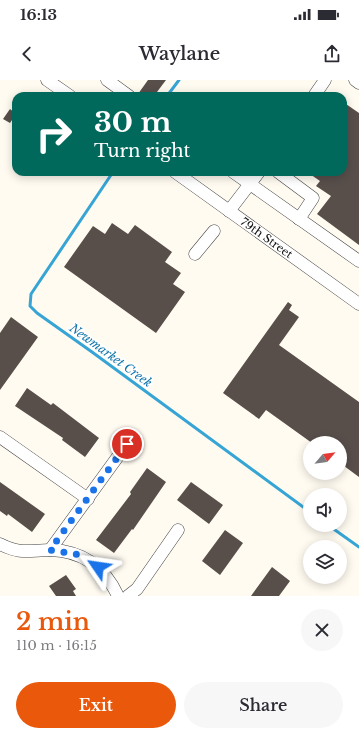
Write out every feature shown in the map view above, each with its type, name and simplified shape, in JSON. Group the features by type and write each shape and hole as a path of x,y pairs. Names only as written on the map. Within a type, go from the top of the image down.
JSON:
{"street":[{"path":"106,80 123,92"},
{"path":"317,92 325,80"},
{"path":"355,80 359,83"},
{"path":"49,81 64,92"},
{"name":"79th Street","path":"182,176 359,304"},
{"path":"239,176 359,261"},
{"path":"230,211 256,176"},
{"path":"283,176 313,198 299,219"},
{"path":"195,254 214,231"},
{"path":"0,437 88,499"},
{"path":"50,550 127,444"},
{"path":"128,596 137,589 178,530"},
{"path":"2,549 30,552 50,550 69,552 90,561 104,572 112,583 118,596"}],"building":[{"path":"148,80 166,80 157,92 139,92"},
{"path":"347,105 359,113 359,245 317,214 331,196 316,186 320,181 313,176 347,176"},
{"path":"10,109 12,111 12,120 10,123 3,119"},
{"path":"112,223 128,234 135,225 172,252 165,262 181,273 173,284 185,292 156,333 64,267 93,226 105,234"},
{"path":"288,302 292,305 289,310 299,317 279,345 359,402 359,477 347,468 347,436 303,437 266,410 259,419 223,393"},
{"path":"11,317 38,337 0,390 0,333"},
{"path":"27,388 51,405 53,403 99,438 85,457 62,440 63,438 15,406"},
{"path":"147,468 166,482 133,530 132,529 114,553 96,540 131,494 130,492"},
{"path":"0,482 45,514 32,532 8,514 7,516 0,511"},
{"path":"191,482 223,505 209,524 177,500"},
{"path":"225,530 243,543 220,575 202,561"},
{"path":"272,567 290,581 279,596 251,596"},
{"path":"66,575 76,589 73,591 76,596 56,596 49,586"}],"waterway":[{"name":"Newmarket Creek","path":"170,92 179,80"},
{"name":"Newmarket Creek","path":"110,176 31,294 30,306 37,313 303,507"},
{"name":"Newmarket Creek","path":"338,532 359,547"}],"route":[{"path":"98,567 76,554 50,550 127,444"}]}
